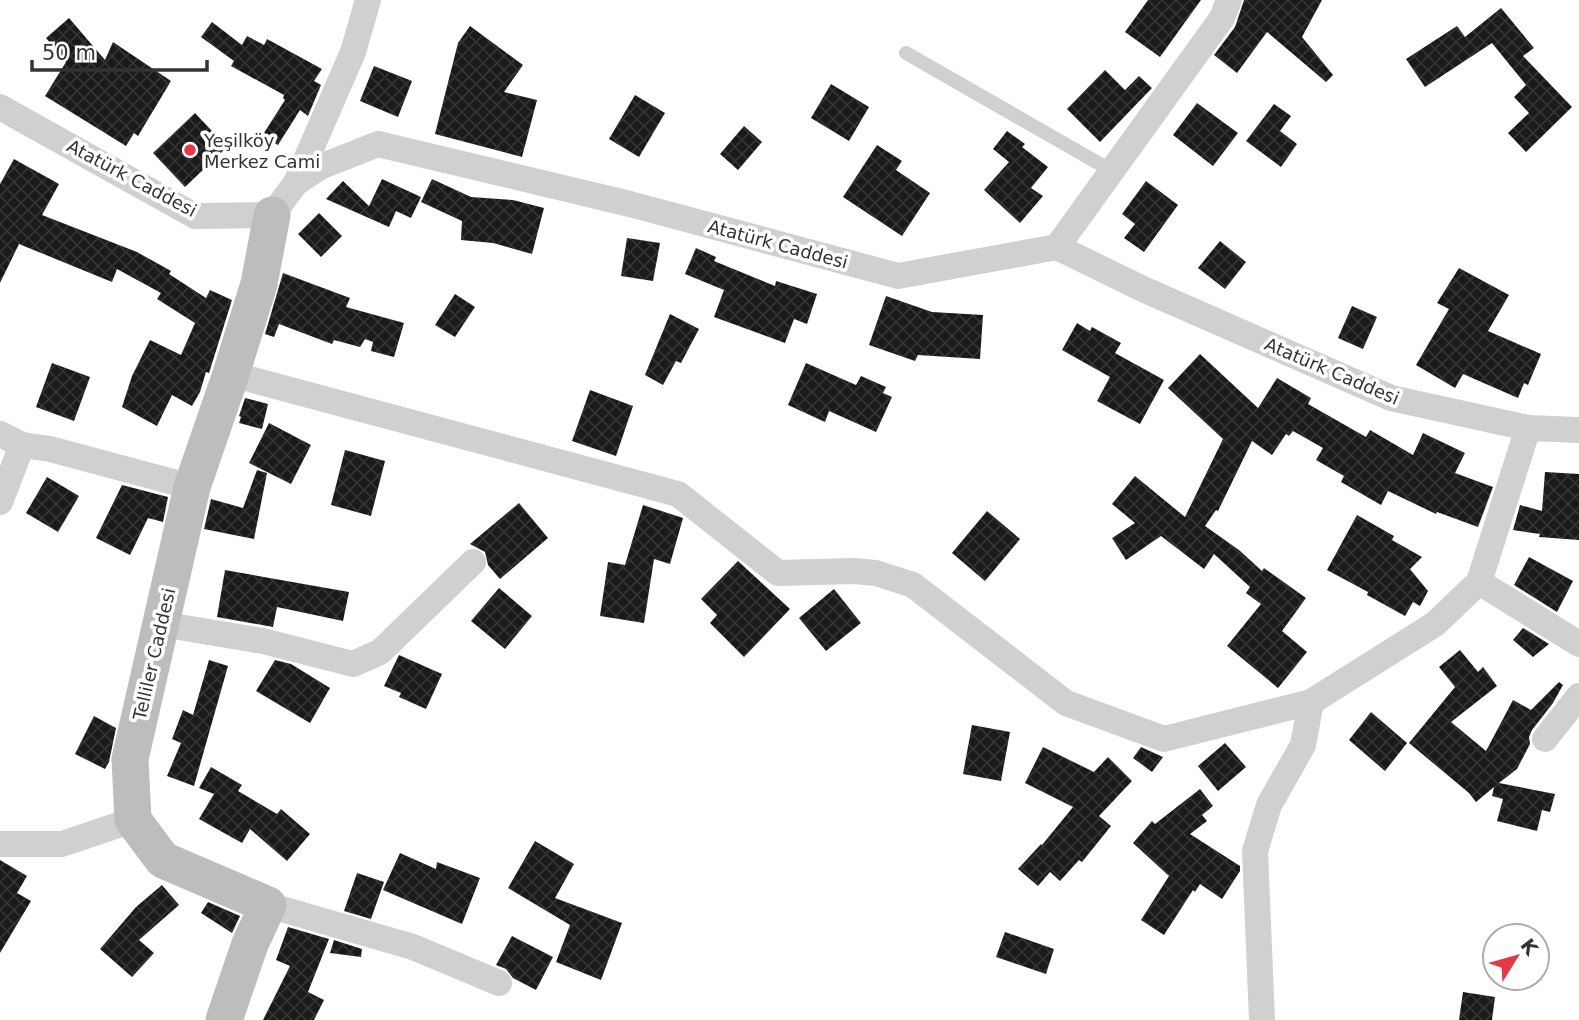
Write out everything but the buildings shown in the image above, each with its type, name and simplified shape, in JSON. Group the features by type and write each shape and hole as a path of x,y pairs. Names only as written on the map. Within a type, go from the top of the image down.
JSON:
{"street":[{"path":"296,183 353,52 368,0"},
{"path":"1057,247 1222,18 1229,0"},
{"name":"Atatürk Caddesi","path":"0,107 195,216 272,215 296,183 320,167 378,144 630,204 898,276 1057,247 1145,290 1391,398 1528,428 1579,430"},
{"name":"Telliler Caddesi","path":"133,820 130,759 192,487 259,284 272,215"},
{"path":"231,374 678,494 778,573 854,571 876,573 912,585 1066,703 1164,738 1311,702 1434,624 1479,582 1528,428"},
{"path":"0,502 11,439 192,487"},
{"path":"161,624 263,641 353,664 380,652 473,562"},
{"path":"1479,582 1579,644"},
{"path":"1545,739 1579,696"},
{"path":"1262,1020 1255,851 1269,805 1303,745 1311,702"},
{"path":"0,844 62,844 133,820 163,860 268,905 413,947 499,982"},
{"path":"224,1020 250,944 268,905"}],"lane":[{"path":"906,53 1112,171"}],"place":[{"name":"Yeşilköy Merkez Cami","path":"190,150"}]}
